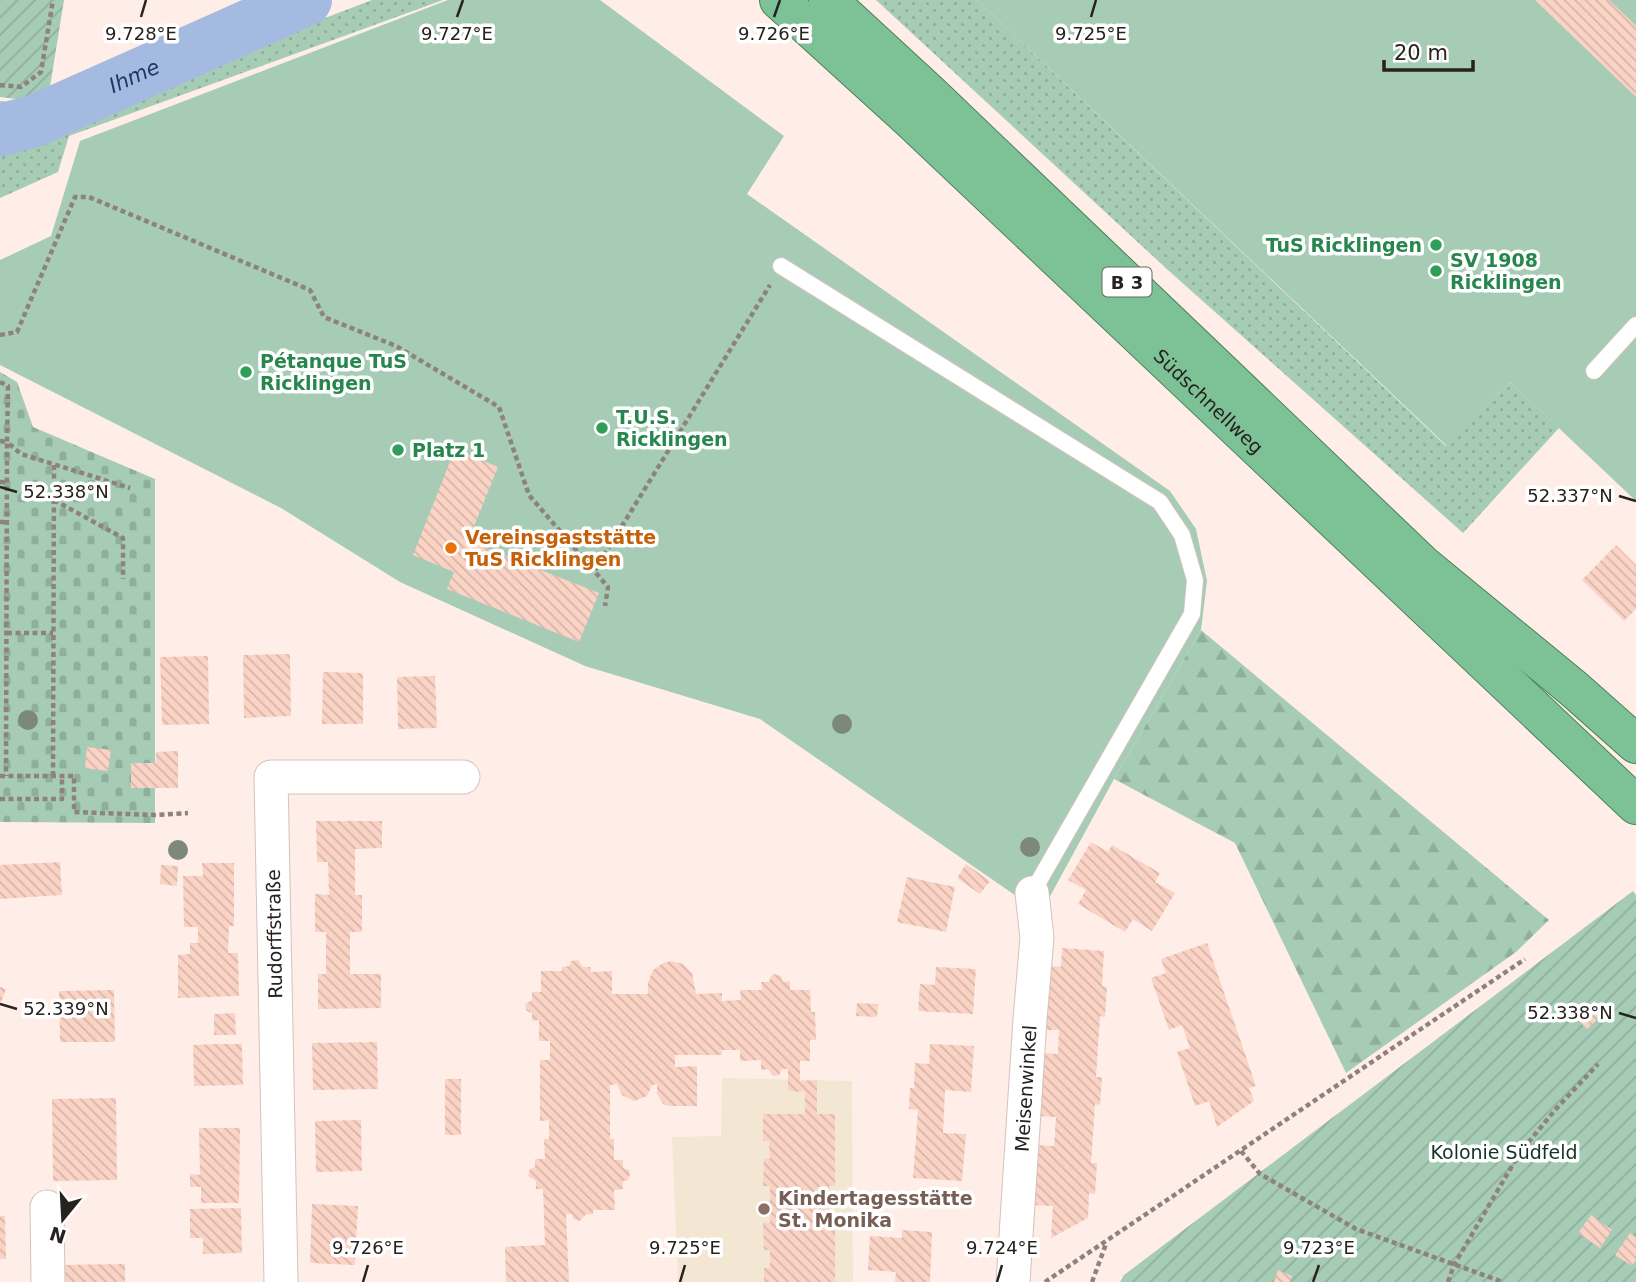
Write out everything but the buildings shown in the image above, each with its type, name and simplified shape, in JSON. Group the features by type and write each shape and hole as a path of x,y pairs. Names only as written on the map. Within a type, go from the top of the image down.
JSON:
{"highway":[{"name":"Südschnellweg","path":"779,0 919,128 1636,805"},
{"name":"Südschnellweg","path":"828,0 1423,565 1472,608 1574,689 1636,744"}],"street":[{"name":"Rudorffstraße","path":"281,1282 271,777 463,777"},
{"name":"Meisenwinkel","path":"1013,1282 1037,937 1032,893"},
{"path":"47,1206 48,1282"}],"lane":[{"path":"781,266 1160,502 1182,535 1195,580 1192,614 1032,893"},
{"path":"1594,371 1636,325"}],"path":[{"path":"0,85 21,87 41,72 53,0"},
{"path":"0,335 17,332 75,197 89,197 310,290 324,317 396,346 499,407 529,495 608,587 605,606"},
{"path":"594,570 781,266"},
{"path":"0,382 8,386 7,633 3,658 3,776 74,776 74,812 155,816 188,813"},
{"path":"0,442 7,442 22,454 130,488"},
{"path":"53,776 54,464"},
{"path":"0,482 7,482"},
{"path":"54,500 123,538 123,579"},
{"path":"0,522 7,522"},
{"path":"0,573 7,573"},
{"path":"0,614 7,614"},
{"path":"7,633 53,633"},
{"path":"0,799 62,799 62,776"},
{"path":"1045,1282 1525,958"},
{"path":"1448,1282 1454,1265 1519,1154 1555,1110 1598,1065"},
{"path":"1241,1151 1260,1174 1356,1229 1503,1282"},
{"path":"1092,1282 1106,1243"}],"shaded area":[{"name":"Kindertagesstätte St. Monika","path":"722,1078 852,1081 853,1282 678,1282 672,1137 721,1136"}],"green space":[{"path":"0,0 64,0 50,87 25,100 0,97"},
{"path":"372,0 443,0 69,136 58,172 0,198 0,137 61,119"},
{"name":"T.U.S. Ricklingen","path":"448,0 600,0 784,136 747,194 1170,491 1196,529 1207,581 1201,630 1114,779 1048,900 1022,900 760,719 585,666 400,582 281,508 0,365 0,260 51,236 80,141"},
{"path":"876,0 977,0 1446,446 1510,382 1559,428 1463,533 1169,271"},
{"name":"TuS Ricklingen","path":"977,0 1636,0 1636,501 1510,382 1447,446"},
{"path":"51,92 55,108 0,124 0,101 27,105"},
{"path":"0,372 17,382 33,427 155,479 155,823 0,822"},
{"path":"1201,630 1549,920 1516,952 1346,1073 1235,843 1114,779"},
{"name":"Kolonie Südfeld","path":"1633,891 1636,895 1636,1282 1120,1282 1124,1275"}],"waterway":[{"name":"Ihme","path":"0,130 34,121 306,0"}],"place":[{"name":"TuS Ricklingen","path":"1436,245"},
{"name":"SV 1908 Ricklingen","path":"1436,271"},
{"name":"Pétanque TuS Ricklingen","path":"246,372"},
{"name":"T.U.S. Ricklingen","path":"602,428"},
{"name":"Platz 1","path":"398,450"},
{"name":"Vereinsgaststätte TuS Ricklingen","path":"451,548"},
{"name":"Kindertagesstätte St. Monika","path":"764,1209"}]}
